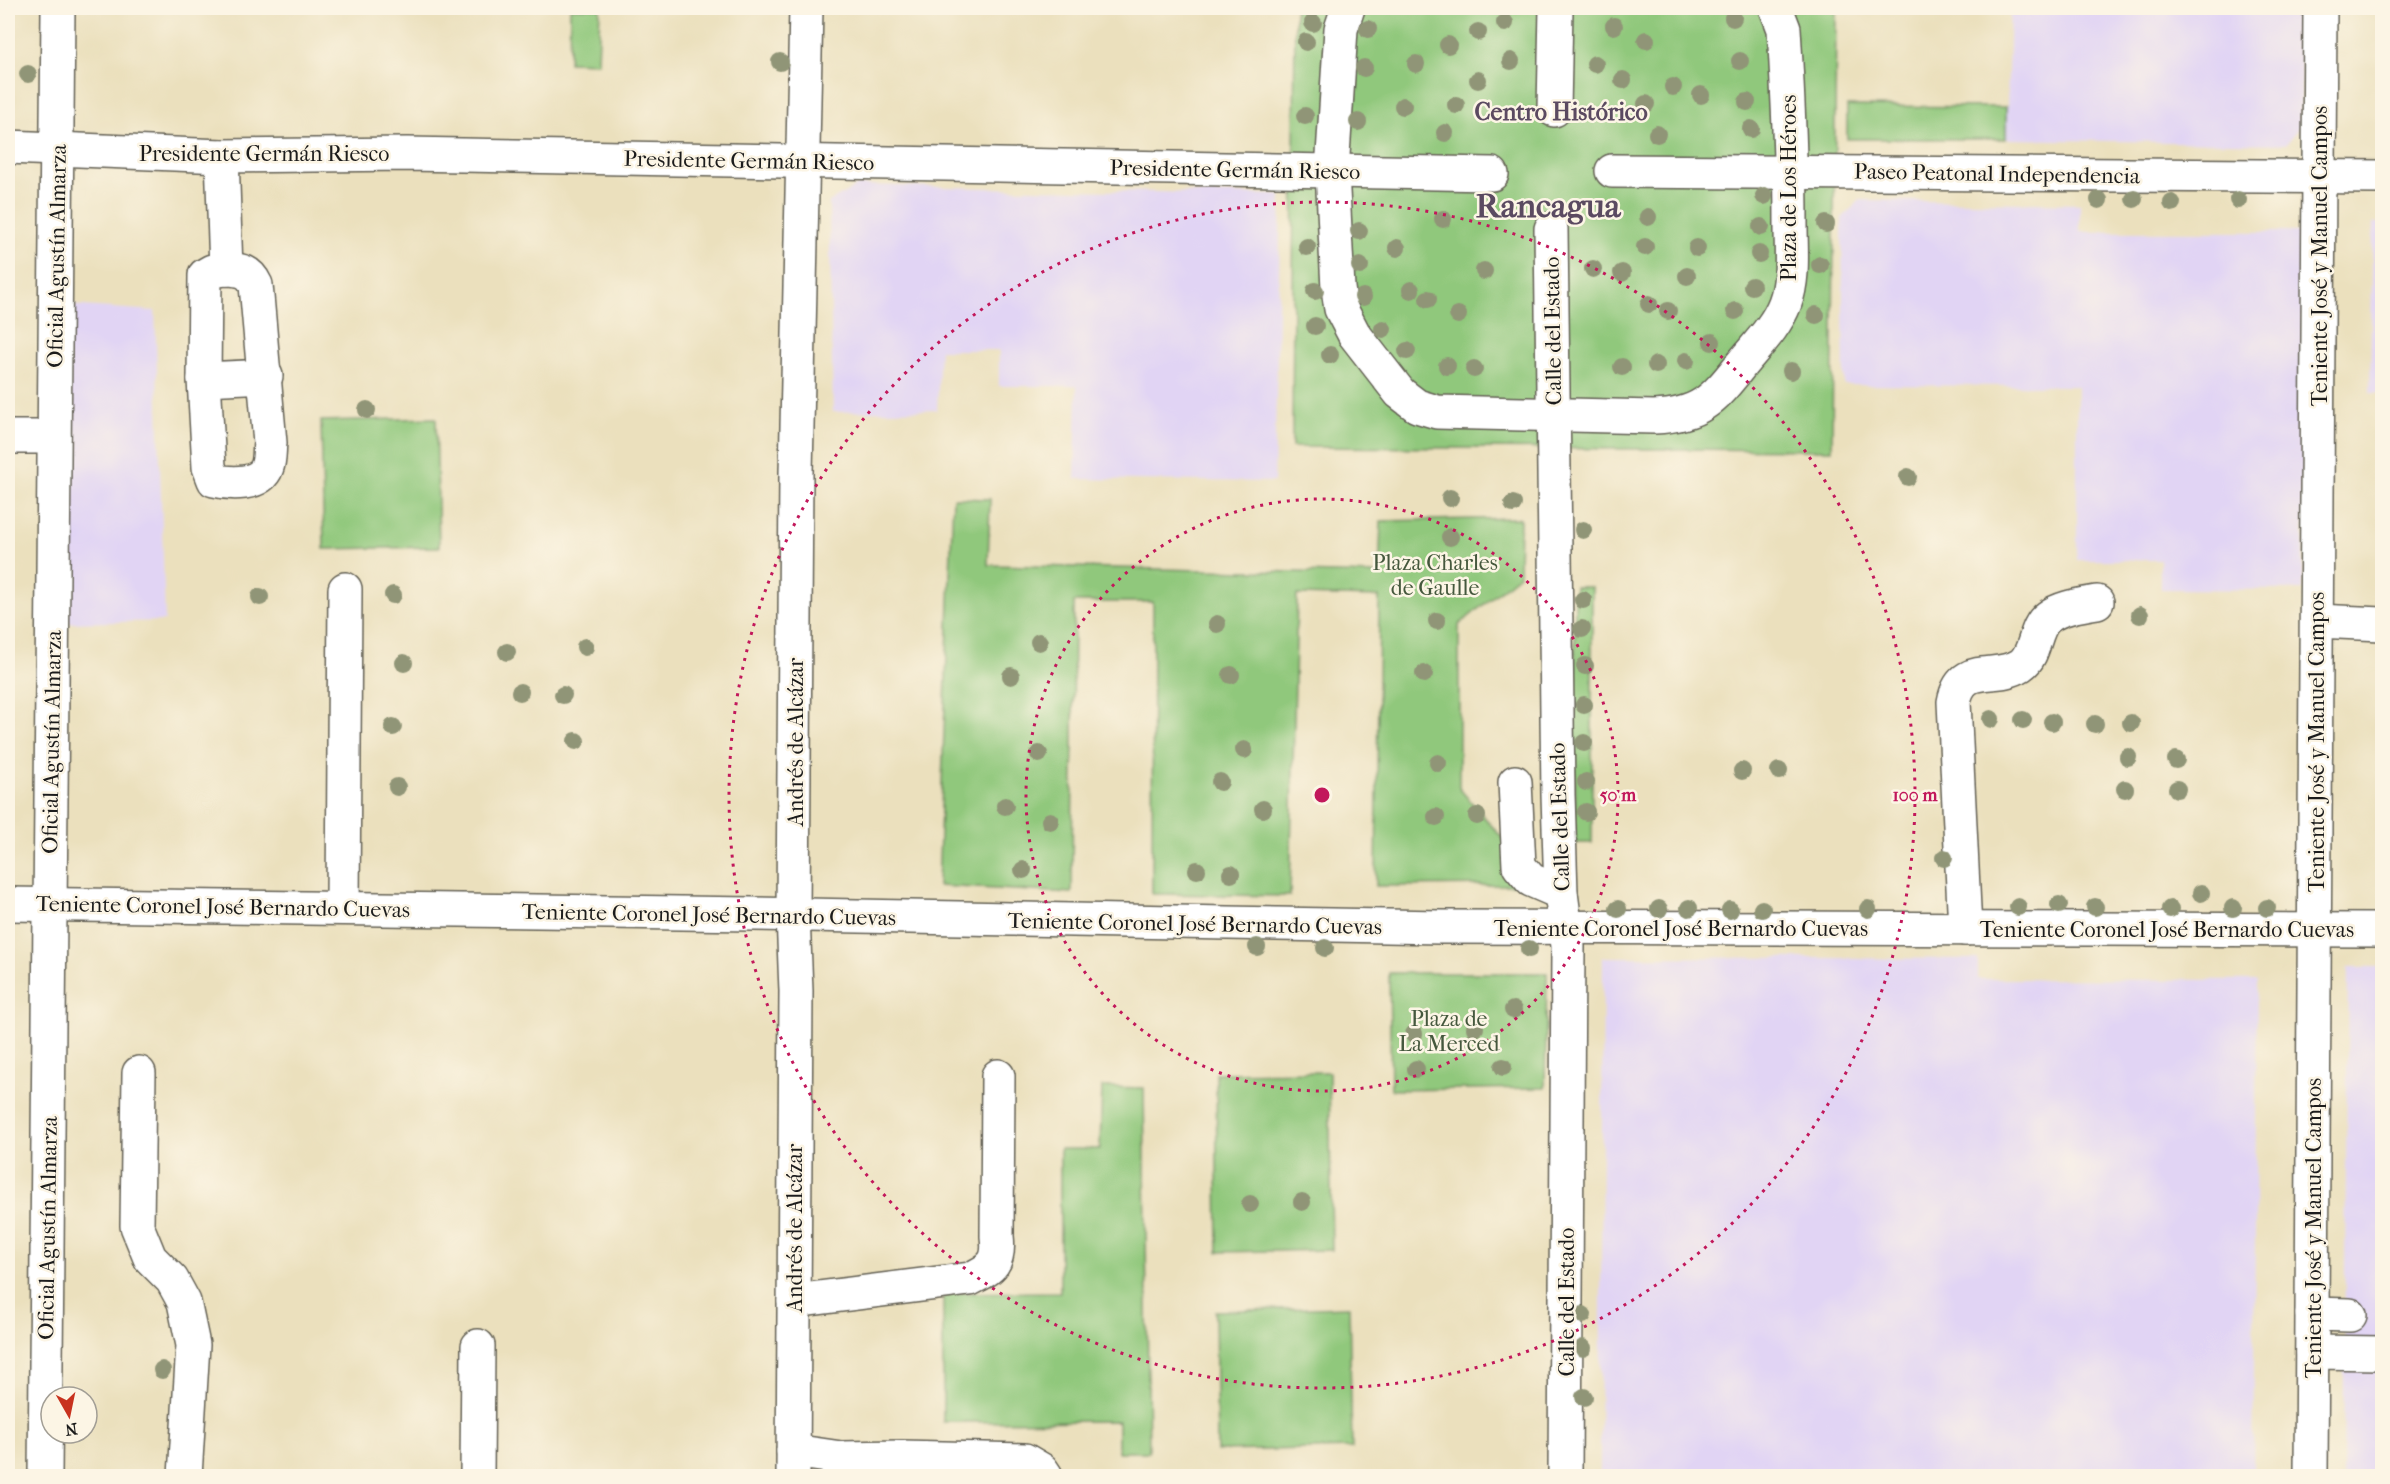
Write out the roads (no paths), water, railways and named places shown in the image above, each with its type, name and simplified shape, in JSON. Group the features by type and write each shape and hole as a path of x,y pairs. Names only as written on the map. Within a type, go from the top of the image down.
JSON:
{"street":[{"name":"Oficial Agustín Almarza","path":"45,1476 58,8"},
{"name":"Andrés de Alcázar","path":"794,1464 796,991 793,915 796,484 806,8"},
{"path":"1348,8 1341,29 1332,171 1341,309 1354,334 1400,393 1417,406 1437,412 1554,416"},
{"path":"1554,110 1556,8"},
{"name":"Plaza de Los Héroes","path":"1554,416 1674,416 1693,410 1717,395 1771,328 1785,303 1791,273 1791,171 1785,28 1776,8"},
{"name":"Teniente José y Manuel Campos","path":"2311,1476 2320,8"},
{"name":"Presidente Germán Riesco","path":"8,147 222,156 407,153 1492,174"},
{"path":"222,156 225,269"},
{"name":"Paseo Peatonal Independencia","path":"1612,171 2382,177"},
{"name":"Calle del Estado","path":"1551,229 1561,893 1568,957 1564,1476"},
{"path":"225,269 242,270 251,275 256,285 266,376 270,443 268,466 263,473 252,480 226,483 214,480 209,467 204,379 205,275 212,271 225,269"},
{"path":"204,379 266,376"},
{"path":"8,437 54,437"},
{"path":"343,908 345,589"},
{"path":"1965,929 1954,702 1956,688 1965,678 2014,669 2024,663 2030,655 2045,618 2059,610 2097,602"},
{"path":"2317,621 2382,624"},
{"path":"1515,782 1519,866 1532,880 1561,893"},
{"name":"Teniente Coronel José Bernardo Cuevas","path":"8,904 1442,927 2382,930"},
{"path":"139,1073 137,1226 150,1258 172,1280 184,1302 193,1345 185,1476"},
{"path":"794,1301 970,1279 984,1272 994,1263 999,1252 997,1236 998,1076"},
{"path":"2312,1314 2350,1315"},
{"path":"477,1476 478,1346"},
{"path":"2312,1352 2382,1353"},
{"path":"794,1464 840,1458 901,1467 1025,1460 1042,1470 1046,1476"}],"district":[{"name":"Centro Histórico","path":"1561,112"},
{"name":"Rancagua","path":"1548,205"}],"park label":[{"name":"Plaza Charles de Gaulle","path":"1435,574"},
{"name":"Plaza de La Merced","path":"1449,1030"}]}
